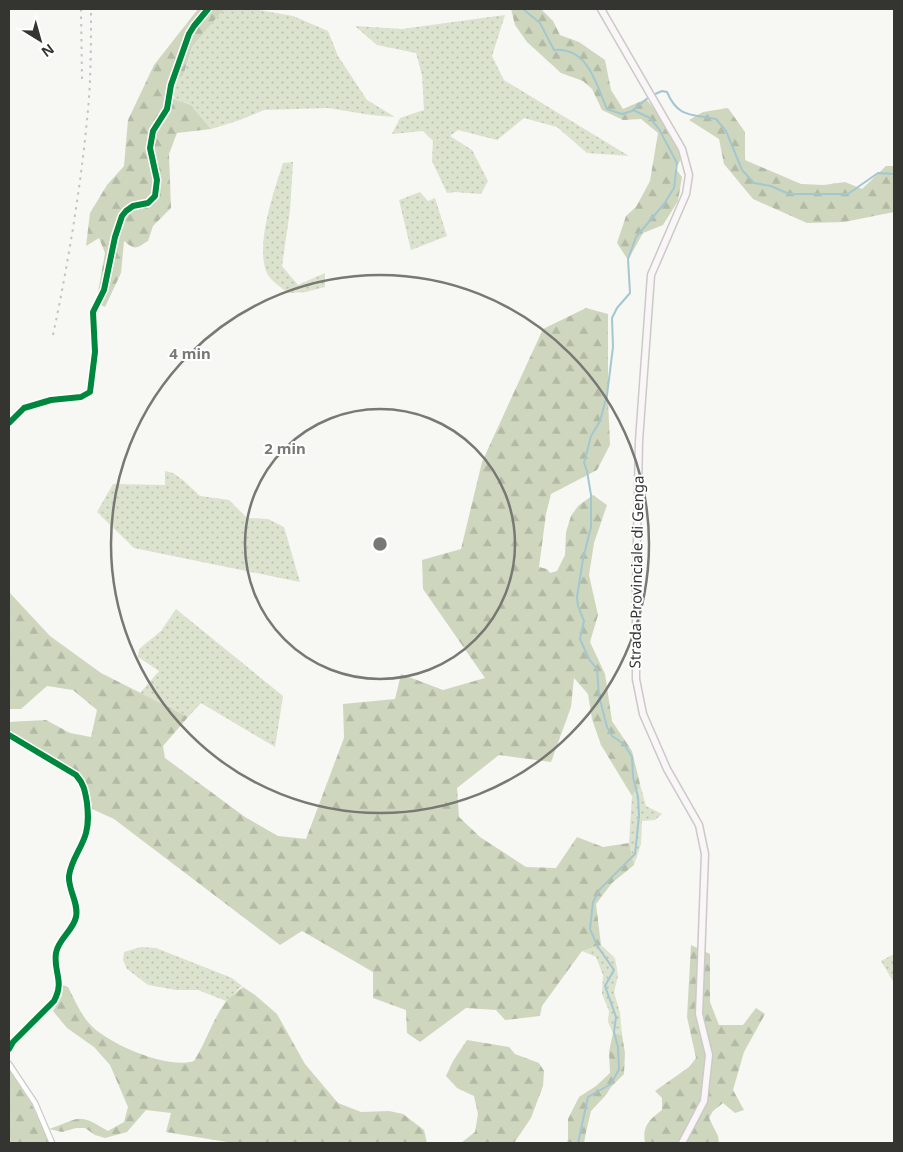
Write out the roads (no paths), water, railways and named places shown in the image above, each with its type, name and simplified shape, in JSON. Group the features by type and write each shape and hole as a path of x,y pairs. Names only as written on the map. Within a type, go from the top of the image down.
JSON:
{"main road":[{"name":"Strada Provinciale di Genga","path":"601,9 682,149 689,175 686,194 651,275 639,441 636,589 636,680 643,714 667,769 698,825 705,854 699,1014 710,1055 704,1101 682,1143"}],"street":[{"path":"9,423 24,408 51,400 81,397 90,392 95,352 94,312 104,290 122,216 133,206 148,203 155,196 157,180 150,148 152,131 167,109 171,85 189,34 208,9"},
{"path":"9,735 76,775 85,789 89,820 86,834 69,876 70,888 76,908 76,917 56,950 55,958 60,982 58,993 54,1001 13,1042 9,1049"},
{"path":"9,1064 35,1102 52,1143"}],"waterway":[{"path":"523,9 540,23 554,50 575,54 583,61 589,69 607,109 622,114 632,111 649,97"},
{"path":"653,95 662,91 667,92 671,100 681,111 716,119 726,131 742,170 754,183 771,186 789,194 848,194 878,173 894,174"},
{"path":"578,1143 588,1097 611,1084 619,1069 618,1047 614,1032 616,1017 605,986 614,970 598,947 590,929 593,902 600,889 635,854 639,816 632,757 624,744 612,736 607,727 599,696 597,669 589,659 580,639 584,621 578,606 577,597 583,559 591,527 591,495 584,463 591,436 600,421 607,395 613,347 612,318 617,308 630,293 628,259 636,237 664,204 674,188 677,163 659,129 650,118 633,110"}],"railway":[{"path":"81,9 82,81"},
{"path":"53,335 64,282 81,174 90,78 91,9"}]}
